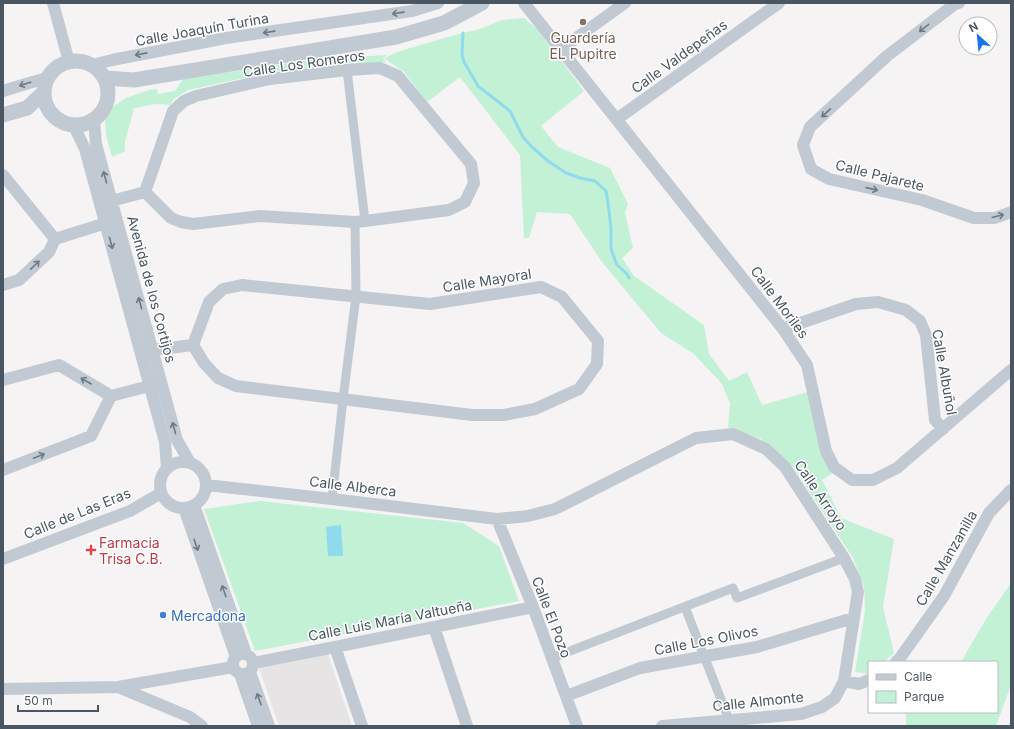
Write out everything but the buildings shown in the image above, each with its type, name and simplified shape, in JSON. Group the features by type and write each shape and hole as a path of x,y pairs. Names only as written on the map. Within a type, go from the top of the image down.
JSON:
{"street":[{"path":"53,3 68,62"},
{"name":"Calle Joaquín Turina","path":"92,65 226,38 412,11 436,3"},
{"path":"105,78 134,80 396,37 444,23 482,3"},
{"name":"Calle Moriles","path":"524,3 783,329 807,365 826,451 834,467 852,480 873,480 897,468 1011,370"},
{"path":"561,49 625,3"},
{"name":"Calle Valdepeñas","path":"617,119 779,3"},
{"name":"Calle Pajarete","path":"956,3 887,56 810,127 804,145 811,169 829,179 922,200 974,218 995,218 1011,212"},
{"path":"27,108 46,85 53,71 60,65 76,61 85,62 100,70 108,87 108,99 106,106 101,114 94,120 84,125 74,126 65,124 52,115 46,105 44,96 46,85"},
{"name":"Calle Los Romeros","path":"380,68 398,76 470,164 474,183 464,202 450,210 360,221 260,216 193,224 181,222 171,218 145,192 174,111 184,101 196,96 270,79 347,70 380,68"},
{"path":"332,499 356,296 360,221 347,70"},
{"path":"108,99 134,80"},
{"path":"3,92 29,83 46,85"},
{"path":"3,115 27,108 52,115"},
{"name":"Avenida de los Cortijos","path":"94,120 96,144 106,203 147,352 156,384 177,440 190,463"},
{"name":"Avenida de los Cortijos","path":"74,126 85,149 106,203 106,223 147,352"},
{"path":"3,175 55,239"},
{"path":"106,203 145,192"},
{"path":"3,285 19,280 49,252 55,239 106,223"},
{"name":"Calle Mayoral","path":"242,285 356,296 430,304 541,287 562,296 598,341 598,364 579,389 535,409 504,415 472,414 236,386 218,378 204,363 193,345 209,302 223,289 242,285"},
{"name":"Calle Albuñol","path":"783,329 856,304 878,302 906,310 920,322 926,335 935,420 943,428"},
{"path":"147,352 193,345"},
{"path":"3,380 59,365 111,396 156,384"},
{"name":"Avenida de los Cortijos","path":"156,384 165,442 167,468"},
{"path":"3,470 91,436 111,396"},
{"name":"Calle Arroyo","path":"497,519 528,516 555,509 696,438 733,434 766,449 785,467 844,558 855,578 858,592 844,681"},
{"path":"178,462 190,463 197,466 202,472 205,478 205,491 199,502 189,507 176,507 164,499 161,493 160,480 167,468 172,465 178,462"},
{"name":"Calle Alberca","path":"206,485 497,519"},
{"name":"Calle Manzanilla","path":"897,661 944,596 989,513 1011,490"},
{"name":"Calle de Las Eras","path":"3,559 130,511 161,493"},
{"path":"189,507 243,665 269,726"},
{"name":"Calle El Pozo","path":"497,519 533,607 577,726"},
{"path":"552,658 734,588 737,598 844,558"},
{"name":"Calle Luis María Valtueña","path":"118,688 243,665 533,607"},
{"path":"686,607 730,720"},
{"name":"Calle Los Olivos","path":"566,696 640,668 757,647 854,618"},
{"path":"434,627 467,726"},
{"path":"335,647 362,726"},
{"path":"243,665 258,726"},
{"path":"844,681 859,684 868,680"},
{"name":"Calle Almonte","path":"662,726 694,725 730,720 801,714 822,707 835,698 844,681"},
{"path":"3,689 118,688 190,717 202,726"}],"shaded area":[{"path":"328,654 352,726 279,726 259,668"}],"green space":[{"path":"524,18 537,29 584,91 541,126 558,147 610,168 628,204 625,213 633,248 622,258 634,276 704,325 709,354 729,381 747,372 762,405 808,392 833,473 822,480 841,518 894,539 883,607 894,653 885,661 868,661 868,674 855,672 865,611 864,586 853,558 794,468 761,439 728,428 730,403 722,384 694,354 661,333 602,262 570,214 537,212 529,238 524,238 520,155 460,77 427,102 404,72 384,58 400,51 480,29 502,20"},
{"path":"387,55 383,58 386,62 273,72 188,90 174,99 170,105 156,104 134,108 125,142 125,151 112,157 106,135 105,119 114,106 126,98 149,90 157,89 158,94 175,91 183,79 317,59"},
{"path":"260,501 463,523 499,546 519,601 255,651 204,509"},
{"path":"1011,583 1011,685 996,726 906,726 906,713 998,713 998,661 962,661 986,619"}],"water":[{"path":"341,525 343,556 328,556 326,527"}],"waterway":[{"path":"463,33 462,55 464,62 478,86 510,111 523,137 532,147 548,161 566,173 595,181 606,191 611,228 611,249 617,265 627,274 629,278"}],"place":[{"name":"Guardería EL Pupitre","path":"583,22"},
{"name":"Farmacia Trisa C.B.","path":"91,550"},
{"name":"Mercadona","path":"163,615"}]}
